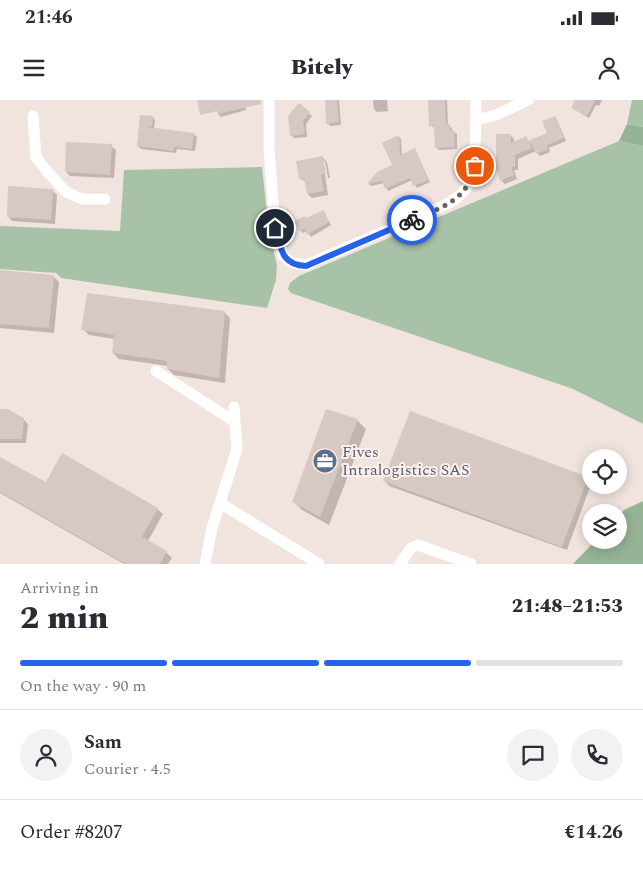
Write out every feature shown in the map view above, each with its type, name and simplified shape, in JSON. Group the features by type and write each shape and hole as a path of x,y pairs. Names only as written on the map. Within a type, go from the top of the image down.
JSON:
{"street":[{"path":"268,100 269,149 275,228 283,256 292,263 301,265 312,264 453,202 467,188 473,174 476,100"},
{"path":"476,120 496,115 528,100"},
{"path":"33,116 36,157 46,170 66,192 82,199 106,199"},
{"path":"156,371 235,422"},
{"path":"205,564 212,528 237,449 234,407"},
{"path":"220,503 319,564"},
{"path":"400,564 411,548 418,545 471,564"}],"green space":[{"path":"632,100 643,100 643,127 627,124"},
{"path":"627,124 643,127 643,146 619,141"},
{"path":"619,141 643,146 643,424 573,389 291,293 288,289 290,283 299,276"},
{"path":"262,167 269,232 277,265 276,280 267,308 61,278 56,273 0,269 0,226 120,231 124,170"},
{"path":"643,501 643,564 573,564 587,549 627,549 627,509"}],"building":[{"path":"197,100 261,100 261,104 218,114 217,111 200,115"},
{"path":"325,100 337,100 339,122 326,124"},
{"path":"428,100 445,100 446,124 450,124 450,130 454,130 455,147 435,148 434,126 429,126"},
{"path":"575,100 595,100 587,116 571,108"},
{"path":"299,103 310,112 303,121 305,134 290,136 288,116"},
{"path":"140,115 153,116 152,126 147,127 194,133 192,149 174,147 174,151 137,146"},
{"path":"555,116 564,138 547,145 548,149 536,154 530,140 547,133 542,121"},
{"path":"496,134 511,134 511,143 526,136 532,148 515,155 515,167 511,167 514,175 500,181 496,169"},
{"path":"399,135 400,155 415,148 429,180 413,186 410,178 385,189 382,181 367,184 377,172 392,165 382,143"},
{"path":"66,142 112,144 110,175 65,172"},
{"path":"323,156 326,174 321,175 324,191 307,194 304,178 299,179 296,161"},
{"path":"8,186 53,189 51,220 7,217"},
{"path":"324,210 329,222 307,235 304,229 299,231 294,221"},
{"path":"0,270 54,275 49,328 0,324"},
{"path":"87,293 225,311 219,378 167,369 167,361 112,353 114,335 81,330"},
{"path":"0,409 7,409 24,418 22,439 0,439"},
{"name":"Fives Intralogistics SAS","path":"326,409 358,419 320,517 292,502"},
{"path":"410,411 582,475 582,493 562,547 383,481"},
{"path":"62,453 158,508 142,537 167,551 160,564 126,564 0,492 0,457 46,482"}],"way so far":[{"path":"412,220 453,202 467,188 475,166"}],"place":[{"name":"Fives Intralogistics SAS","path":"325,461"}],"route":[{"path":"275,228 283,256 296,265 306,266 412,220"}]}
